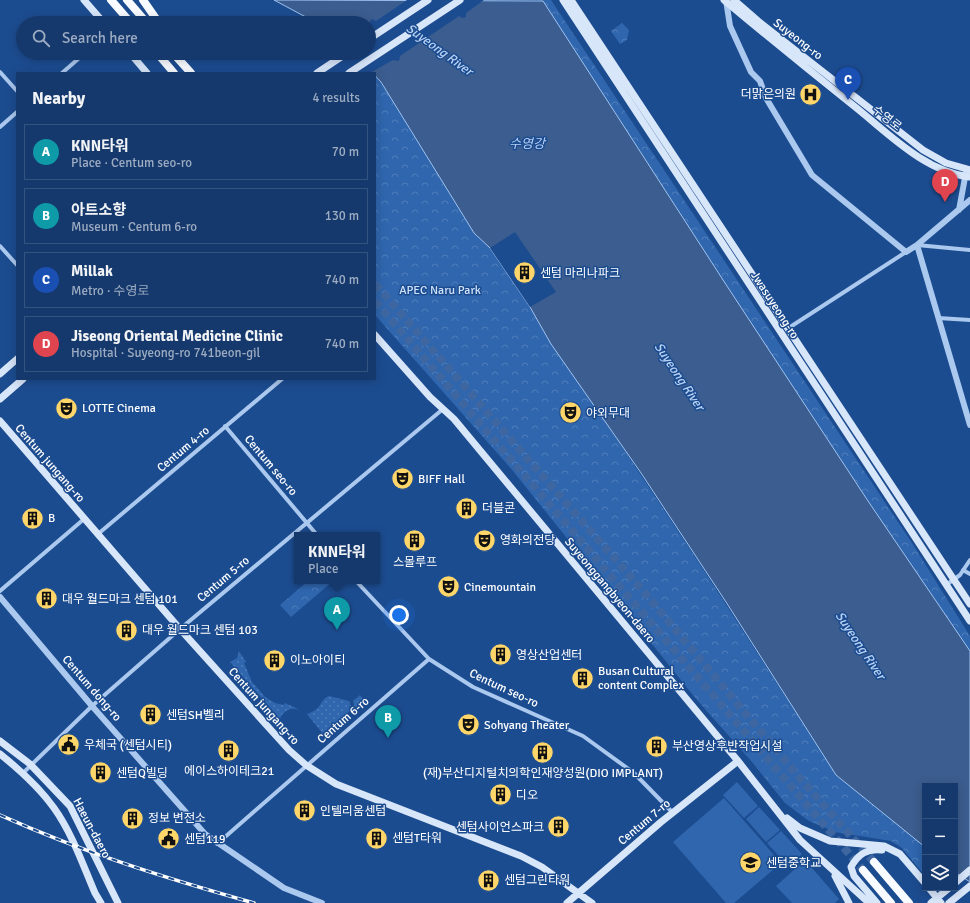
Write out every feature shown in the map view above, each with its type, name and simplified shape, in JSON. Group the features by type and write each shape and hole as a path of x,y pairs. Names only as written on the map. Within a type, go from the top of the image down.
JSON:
{"highway":[{"path":"111,0 125,16"},
{"path":"127,0 141,16"},
{"path":"143,0 154,16"},
{"path":"163,60 173,72"},
{"path":"179,60 190,72"},
{"path":"185,60 193,72"},
{"path":"874,862 909,903"},
{"path":"863,870 890,903"}],"main road":[{"path":"84,0 98,16"},
{"path":"376,34 428,0"},
{"path":"376,55 460,0"},
{"name":"Jwasuyeong-ro","path":"563,0 970,621"},
{"name":"Jwasuyeong-ro","path":"572,0 970,604"},
{"path":"577,0 581,15"},
{"name":"수영로","path":"725,0 824,83 915,154 938,167 968,173"},
{"name":"Suyeong-ro","path":"734,0 770,31 923,150 968,173"},
{"path":"136,60 146,72"},
{"path":"319,72 337,60"},
{"path":"351,72 369,60"},
{"name":"Suyeonggangbyeon-daero","path":"376,336 454,419 738,761 800,840 832,871"},
{"path":"0,374 16,360"},
{"path":"0,399 22,380"},
{"name":"Centum jungang-ro","path":"0,421 180,629 289,750 306,765 336,784 521,856 542,867 592,902"},
{"name":"Haeun-daero","path":"0,740 30,764 70,806 118,903"},
{"name":"Haeun-daero","path":"0,754 23,773 54,807 101,903"},
{"name":"Centum 7-ro","path":"567,903 673,813 738,761"},
{"name":"Suyeonggangbyeon-daero","path":"776,809 800,828 817,837 838,842 884,846 900,854 922,880"},
{"path":"877,903 854,876 851,867 856,857 867,850 879,850 900,854"},
{"path":"958,880 970,870"},
{"path":"832,871 849,903"},
{"path":"832,871 869,903"},
{"path":"949,903 968,888"},
{"path":"956,903 968,888"},
{"path":"931,891 941,903"},
{"path":"931,903 945,891"}],"street":[{"path":"725,0 730,26 751,72 760,81 766,98 812,176 906,252"},
{"path":"63,72 77,60"},
{"path":"0,72 16,90"},
{"path":"0,127 16,113"},
{"path":"959,210 968,173"},
{"path":"780,333 917,245 970,200"},
{"path":"917,245 970,250"},
{"path":"917,245 938,318 968,412 970,425"},
{"path":"0,246 16,264"},
{"path":"938,318 970,320"},
{"name":"Centum 4-ro","path":"98,534 281,380"},
{"name":"Centum 5-ro","path":"294,532 443,409"},
{"name":"Centum seo-ro","path":"225,426 314,532"},
{"path":"0,591 84,518"},
{"name":"Centum 5-ro","path":"23,773 30,764 92,706 294,532"},
{"path":"946,585 954,580 970,560"},
{"path":"963,570 970,574"},
{"name":"Centum seo-ro","path":"359,584 429,659 473,687 584,736 634,773 673,813"},
{"name":"Centum dong-ro","path":"0,597 92,706 206,834 217,844 284,888 322,903"},
{"name":"Centum 6-ro","path":"217,844 429,659"}],"green space":[{"path":"539,0 551,0 912,543 970,636 970,660"},
{"path":"622,23 629,30 627,40 620,44 611,31"},
{"name":"APEC Naru Park","path":"376,78 380,81 705,572 836,775 922,841 922,872 902,848 891,841 835,832 809,821 785,803 752,762 697,700 513,471 376,316"},
{"path":"304,584 330,584 291,617 280,605"},
{"path":"239,651 246,662 244,663 252,682 265,697 275,703 284,705 285,703 301,712 295,709 286,711 280,719 230,662 237,658"},
{"path":"360,695 364,701 355,708 353,701"},
{"path":"329,696 349,701 351,706 349,707 352,709 323,734 307,714 316,710"},
{"path":"737,782 758,806 744,818 723,795"},
{"path":"724,798 781,863 734,903 726,903 673,842"},
{"path":"759,807 780,830 766,842 746,819"},
{"path":"781,831 802,854 788,866 767,843"},
{"path":"805,860 839,899 835,903 792,903 776,886"}],"water":[{"name":"수영강","path":"274,0 543,1 868,501 970,651 970,882 958,874 958,783 922,783 922,845 836,775 726,602 641,473 551,344 530,307 490,248 474,233 381,82 376,77 376,72 372,72 361,60 376,60 376,16 304,16"}],"pier":[{"path":"407,0 484,0 466,13 466,17 462,18 459,16 400,56 399,61 393,60 369,72 358,60 376,60 376,21"},
{"name":"센텀 마리나파크","path":"515,232 556,292 530,307 490,248"}],"tunnel":[{"path":"376,285 643,591 798,776 874,862"},
{"path":"376,302 863,870"}],"railway":[{"path":"0,815 94,853 189,884 254,903"}],"place":[{"name":"더맑은의원","path":"811,94"},
{"name":"Millak","path":"848,100"},
{"name":"Jiseong Oriental Medicine Clinic","path":"945,202"},
{"name":"센텀 마리나파크","path":"525,273"},
{"name":"LOTTE Cinema","path":"67,408"},
{"name":"야외무대","path":"571,413"},
{"name":"BIFF Hall","path":"402,479"},
{"name":"더블콘","path":"466,508"},
{"name":"B","path":"33,518"},
{"name":"영화의전당","path":"484,540"},
{"name":"스몰루프","path":"415,541"},
{"name":"Cinemountain","path":"449,587"},
{"name":"대우 월드마크 센텀 101","path":"46,599"},
{"name":"대우 월드마크 센텀 103","path":"127,630"},
{"name":"KNN타워","path":"337,630"},
{"name":"영상산업센터","path":"500,655"},
{"name":"이노아이티","path":"275,660"},
{"name":"Busan Cultural content Complex","path":"582,678"},
{"name":"센텀SH벨리","path":"150,715"},
{"name":"Sohyang Theater","path":"468,725"},
{"name":"아트소향","path":"388,738"},
{"name":"우체국 (센텀시티)","path":"68,745"},
{"name":"부산영상후반작업시설","path":"656,746"},
{"name":"에이스하이테크21","path":"229,750"},
{"name":"(재)부산디지털치의학인재양성원(DIO IMPLANT)","path":"543,752"},
{"name":"센텀Q빌딩","path":"101,773"},
{"name":"디오","path":"500,795"},
{"name":"인텔리움센텀","path":"304,811"},
{"name":"정보 변전소","path":"132,818"},
{"name":"센텀사이언스파크","path":"559,827"},
{"name":"센텀T타워","path":"376,838"},
{"name":"센텀119","path":"169,839"},
{"name":"센텀중학교","path":"750,863"},
{"name":"센텀그린타워","path":"489,880"}],"water label":[{"name":"Suyeong River","path":"440,49"},
{"name":"Suyeong River","path":"680,376"},
{"name":"Suyeong River","path":"861,645"}]}
